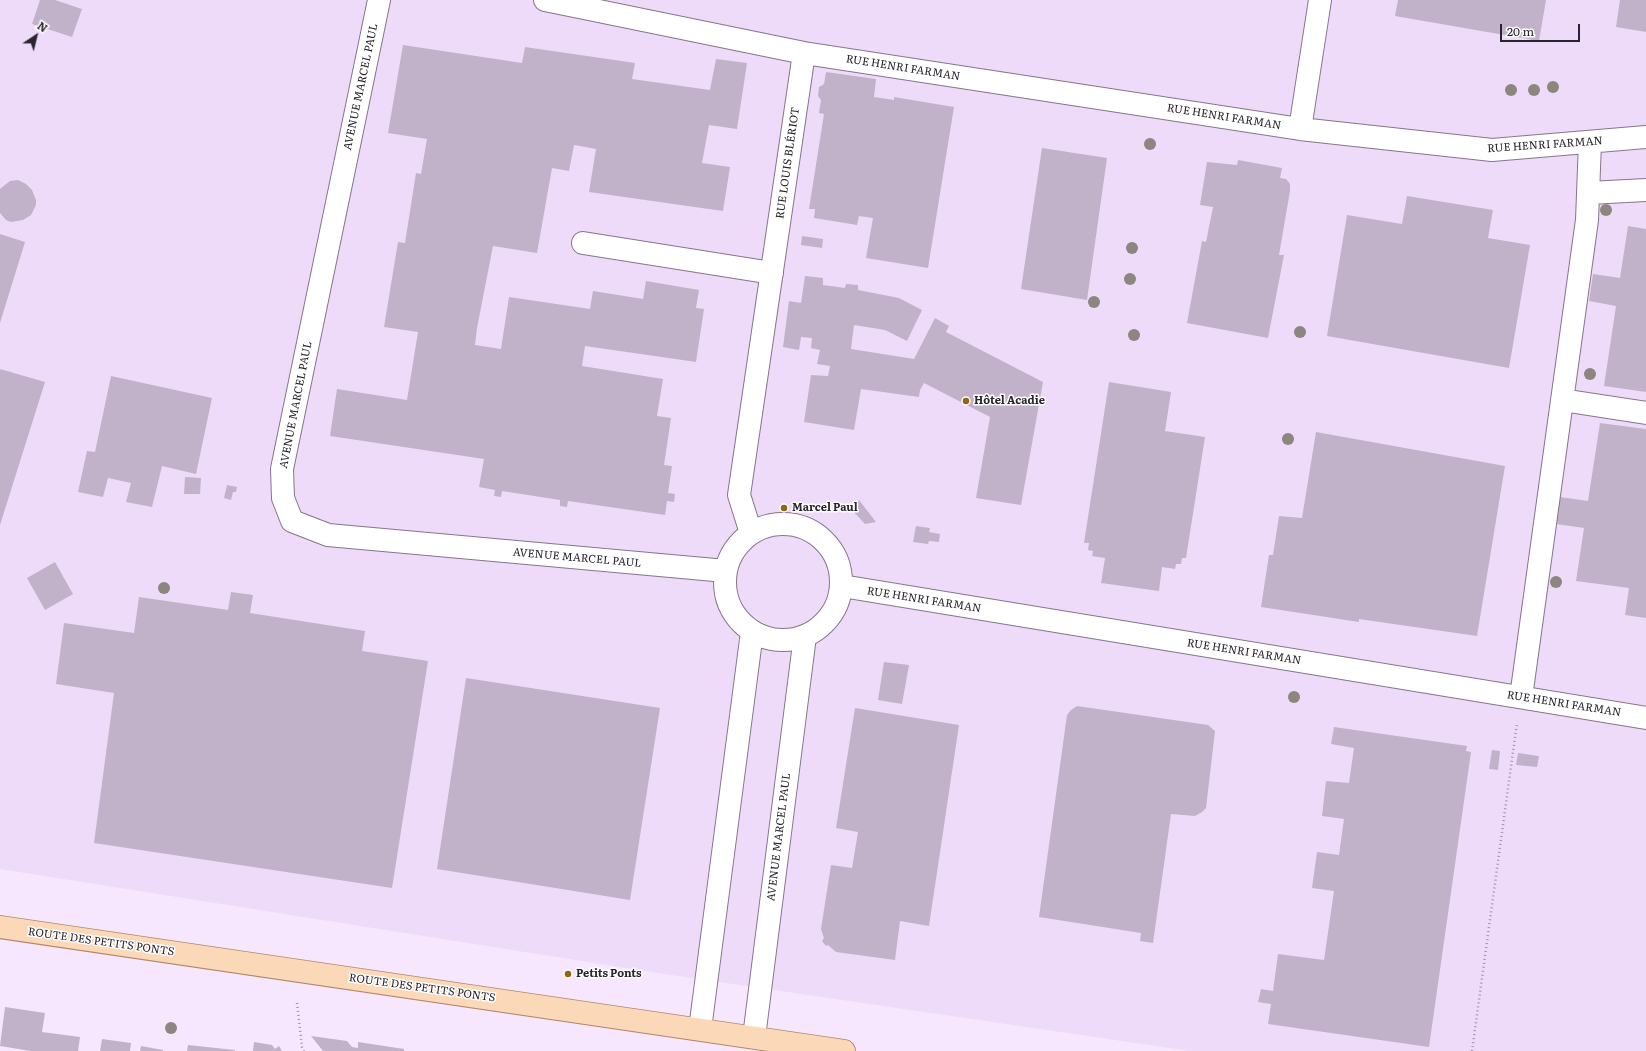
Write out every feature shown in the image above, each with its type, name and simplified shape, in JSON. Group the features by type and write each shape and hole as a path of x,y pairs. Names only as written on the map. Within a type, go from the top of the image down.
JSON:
{"main road":[{"name":"ROUTE DES PETITS PONTS","path":"0,927 844,1051"}],"street":[{"name":"AVENUE MARCEL PAUL","path":"379,0 282,469 283,498 292,521 328,535 726,571"},
{"path":"545,0 804,53"},
{"path":"1300,129 1320,0"},
{"name":"RUE HENRI FARMAN","path":"804,53 1300,129 1492,150 1646,137"},
{"name":"RUE LOUIS BLÉRIOT","path":"751,533 740,495 804,53"},
{"path":"1521,697 1587,220 1590,142"},
{"path":"1589,193 1646,190"},
{"path":"582,243 772,273"},
{"path":"1562,400 1646,413"},
{"path":"786,523 813,531 834,552 841,572 842,586 834,611 822,627 805,636 780,641 752,632 737,618 729,604 725,585 726,571 734,550 751,533 770,524 786,523"},
{"name":"RUE HENRI FARMAN","path":"842,586 1646,718"},
{"path":"700,1029 752,632"},
{"name":"AVENUE MARCEL PAUL","path":"754,1037 805,636"}],"path":[{"path":"1472,1051 1521,697"},
{"path":"298,1003 302,1047 304,1051"}],"shaded area":[{"path":"0,0 1646,0 1646,1051 1190,1051 651,972 0,869"}],"building":[{"path":"40,0 55,0 82,9 72,37 32,24"},
{"path":"1398,0 1546,0 1539,41 1395,16"},
{"path":"1620,0 1646,0 1646,32 1616,27"},
{"path":"403,45 522,63 525,47 635,63 632,79 710,90 716,59 747,63 737,129 709,125 702,163 730,167 723,211 589,192 596,149 574,145 569,171 552,168 537,253 493,246 477,328 475,345 501,349 509,297 590,309 593,291 643,299 646,281 699,290 696,308 704,309 696,362 585,346 582,366 663,379 657,416 671,418 664,465 672,466 668,493 675,494 674,502 667,501 665,515 568,501 567,507 560,506 560,500 502,491 501,497 494,496 495,490 479,487 484,459 330,436 337,389 407,400 418,332 384,327 398,242 405,243 416,173 421,174 427,139 388,133"},
{"path":"826,72 876,79 874,97 894,100 894,97 954,107 928,268 866,258 873,218 859,216 857,225 814,218 815,209 809,209 824,114 819,113 821,100 818,96 819,87 824,84"},
{"path":"1042,148 1107,158 1087,300 1021,289"},
{"path":"1238,160 1282,168 1280,178 1286,179 1290,184 1279,255 1284,255 1268,338 1187,323 1202,241 1206,242 1213,207 1200,205 1207,162 1237,165"},
{"path":"18,180 26,184 32,190 36,200 36,205 31,215 23,220 11,222 6,220 0,213 0,189 10,181"},
{"path":"1407,196 1493,210 1488,238 1530,245 1509,368 1327,336 1347,215 1402,224"},
{"path":"1628,226 1646,229 1646,392 1604,386 1616,306 1589,301 1593,274 1620,278"},
{"path":"0,234 25,242 0,323"},
{"path":"802,236 823,239 822,248 801,245"},
{"path":"805,276 823,278 823,285 845,288 846,284 858,285 858,290 899,298 922,310 907,341 885,330 854,325 851,349 914,359 935,318 949,326 946,332 1043,382 1021,505 976,498 990,417 924,383 920,390 919,397 861,389 854,430 804,422 811,375 828,376 830,366 817,364 820,350 811,348 812,338 801,337 799,350 783,347 789,301 801,303"},
{"path":"0,369 45,382 0,525"},
{"path":"111,376 212,398 196,474 162,466 152,507 126,502 131,483 108,478 103,497 78,492 87,451 95,452"},
{"path":"1109,382 1171,392 1165,431 1205,437 1186,558 1182,558 1181,564 1176,564 1175,569 1162,567 1159,591 1101,583 1105,558 1092,556 1093,551 1088,550 1089,543 1084,543"},
{"path":"1600,423 1646,429 1646,618 1625,615 1629,588 1576,581 1584,528 1556,524 1560,497 1588,501"},
{"path":"1316,432 1505,466 1477,636 1359,619 1359,622 1261,607 1269,555 1273,555 1279,516 1302,518"},
{"path":"185,477 201,478 200,494 184,494"},
{"path":"227,485 237,487 236,492 233,492 231,500 224,498"},
{"path":"859,500 876,522 865,524 852,510"},
{"path":"916,526 930,528 929,532 940,534 939,542 929,541 928,544 913,542"},
{"path":"55,562 73,594 45,610 27,578"},
{"path":"231,592 253,595 250,613 365,631 362,651 428,661 392,888 94,843 114,693 56,684 64,623 134,633 139,597 228,610"},
{"path":"884,662 909,665 902,704 878,700"},
{"path":"466,678 660,708 630,900 437,869"},
{"path":"1077,706 1208,725 1215,731 1206,808 1195,816 1171,814 1153,943 1140,941 1141,933 1039,917 1067,715"},
{"path":"855,708 959,725 929,926 900,921 895,960 836,952 828,945 826,946 822,941 824,938 821,929 831,865 852,868 858,832 836,828"},
{"path":"1334,727 1467,746 1466,751 1471,752 1429,1047 1268,1024 1271,1004 1258,1002 1261,989 1273,991 1278,954 1324,960 1334,891 1312,888 1317,852 1339,855 1344,819 1322,816 1326,781 1349,783 1354,748 1331,744"},
{"path":"1492,750 1500,751 1498,770 1489,769"},
{"path":"1518,753 1539,756 1537,767 1516,765"},
{"path":"5,1007 45,1013 42,1032 80,1037 78,1051 31,1051 0,1046"},
{"path":"311,1036 347,1041 352,1047 358,1048 358,1042 404,1049 404,1051 323,1051"},
{"path":"102,1039 131,1043 130,1051 100,1051"},
{"path":"254,1042 272,1045 275,1049 279,1046 282,1051 253,1051"},
{"path":"188,1045 235,1050 235,1051 187,1051"},
{"path":"141,1046 163,1050 163,1051 140,1051"}],"place":[{"name":"Hôtel Acadie","path":"966,401"},
{"name":"Marcel Paul","path":"784,508"},
{"name":"Petits Ponts","path":"568,974"}]}
